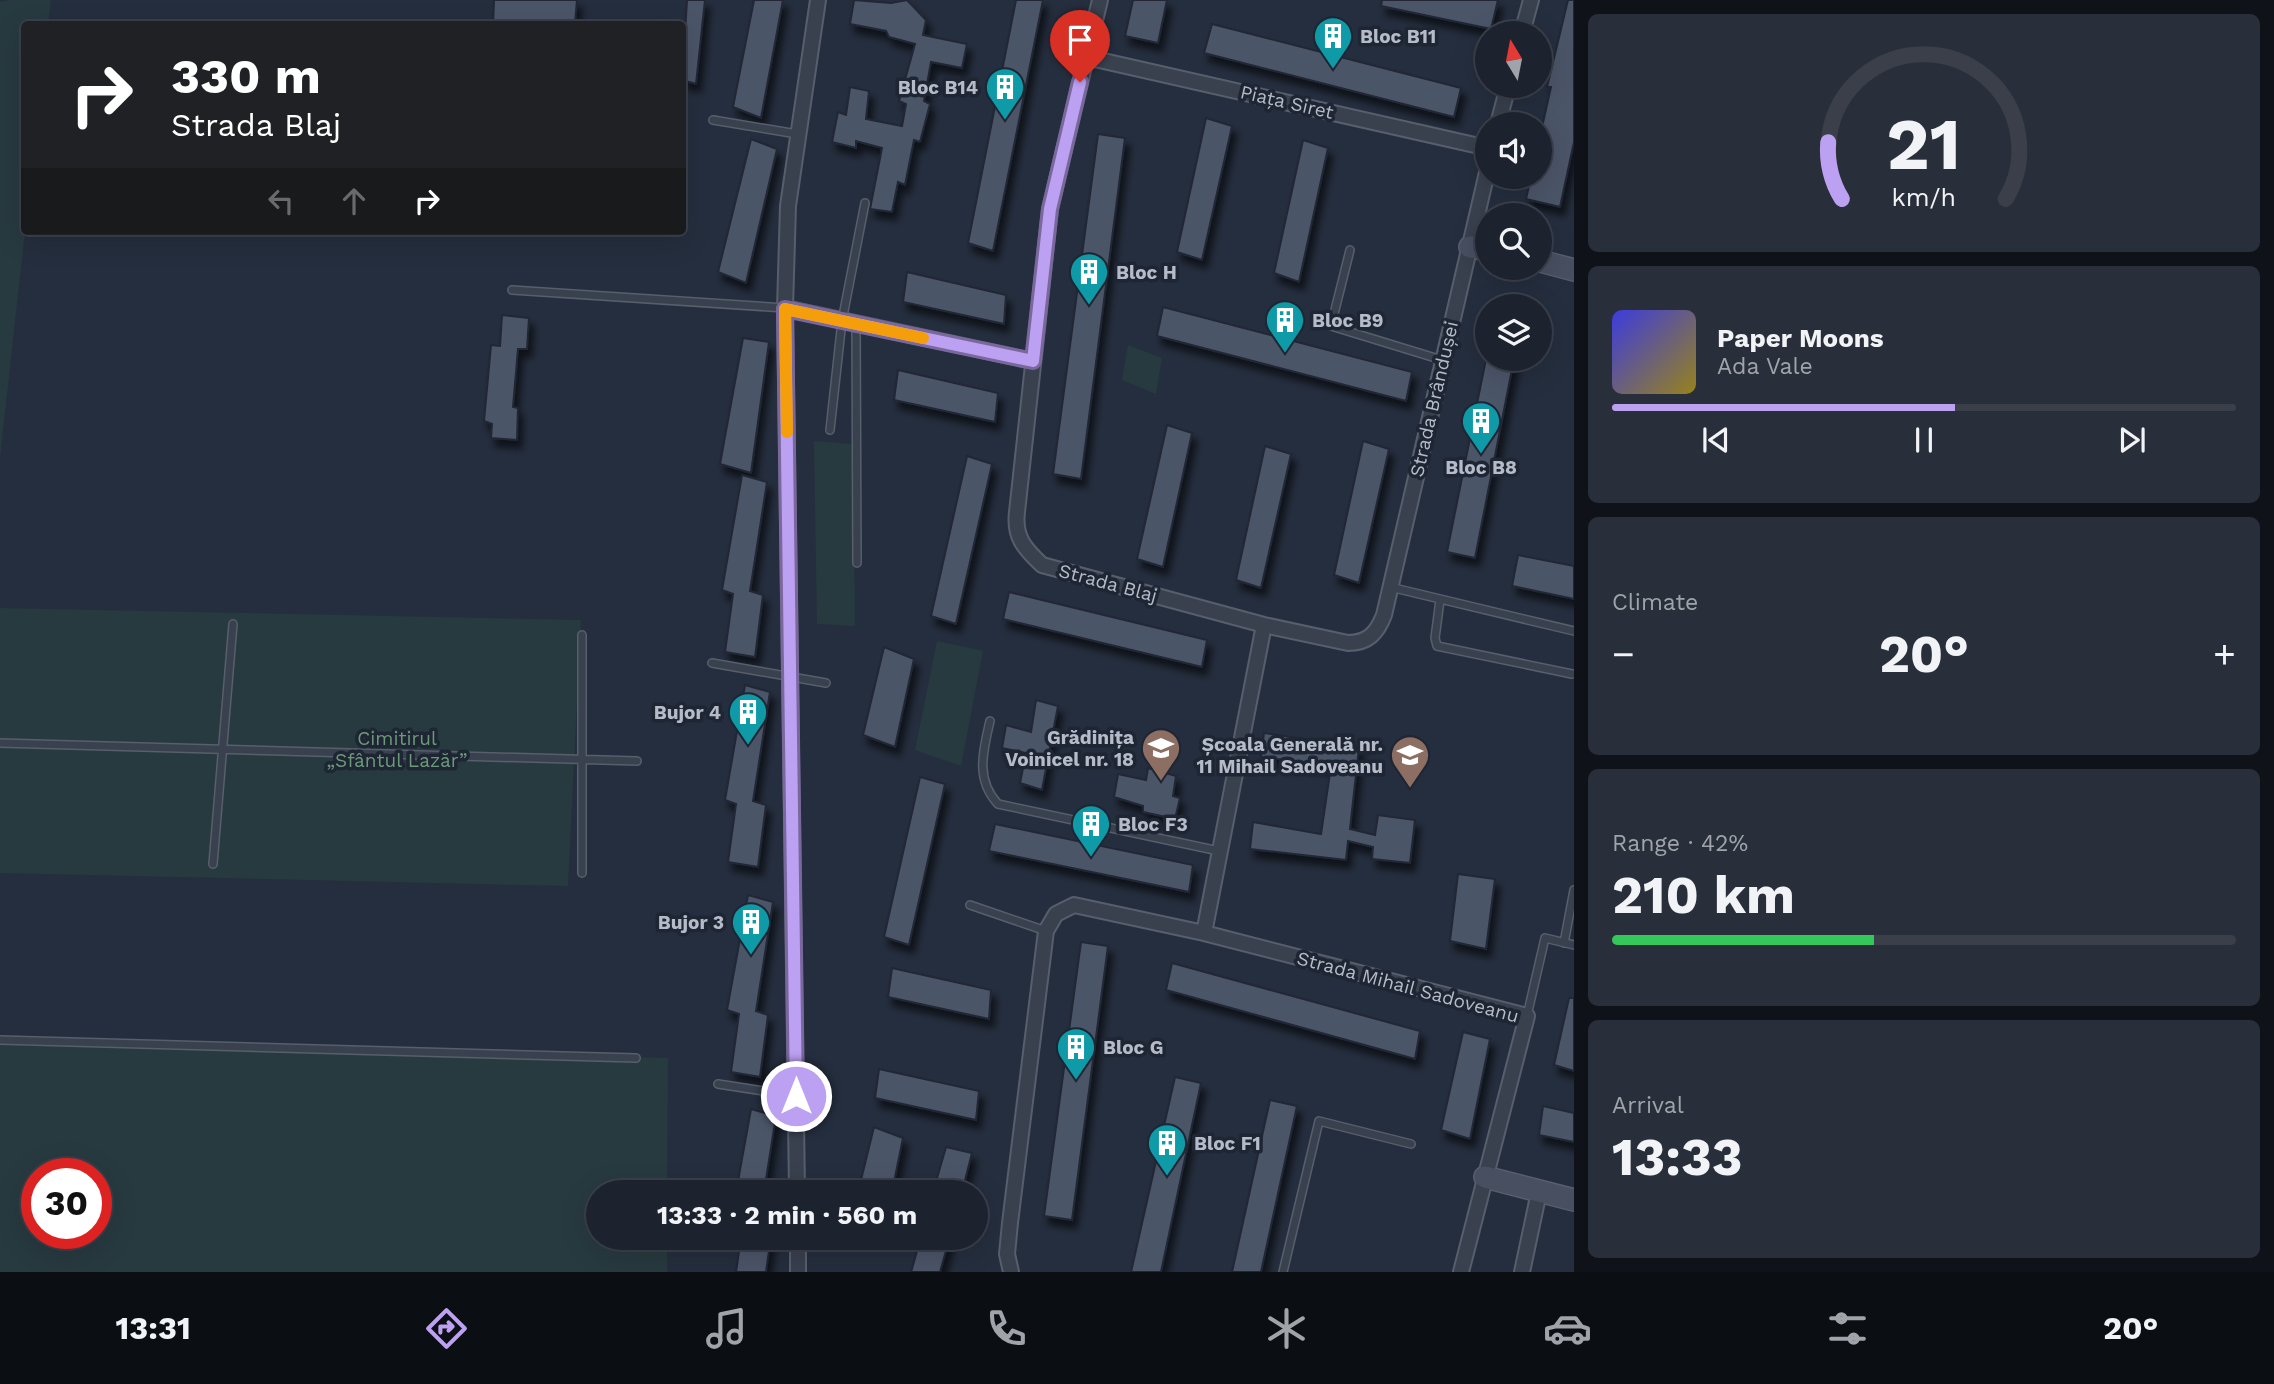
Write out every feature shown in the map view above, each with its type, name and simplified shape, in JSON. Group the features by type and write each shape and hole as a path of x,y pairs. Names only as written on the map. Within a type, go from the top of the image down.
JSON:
{"street":[{"path":"797,1180 785,309 788,206 818,0"},
{"name":"Strada Blaj","path":"1100,0 1050,209 1015,527 1027,550 1042,565 1264,625 1348,643 1360,643 1379,629"},
{"path":"1525,21 1531,0"},
{"name":"Piața Siret","path":"1086,57 1475,145"},
{"name":"Strada Brândușei","path":"1379,629 1442,360 1475,260"},
{"path":"1552,264 1574,270"},
{"path":"785,309 1033,361"},
{"path":"1204,933 1264,625"},
{"name":"Strada Mihail Sadoveanu","path":"1046,931 1056,914 1074,905 1204,933 1527,1016 1461,1272"},
{"path":"1011,1272 1007,1254 1010,1223 1046,931"},
{"path":"1485,1177 1574,1200"},
{"path":"1522,1272 1539,1192"},
{"path":"798,1250 798,1272"}],"lane":[{"path":"713,120 797,134"},
{"path":"830,430 849,322 865,203"},
{"path":"1350,250 1331,326 1442,360"},
{"path":"512,290 785,309"},
{"path":"849,322 857,563"},
{"path":"1389,587 1574,631"},
{"path":"1440,600 1435,638 1437,646 1572,674"},
{"path":"214,864 233,624"},
{"path":"582,635 582,873"},
{"path":"712,663 827,683"},
{"path":"990,721 982,757 988,793 998,804 1219,851"},
{"path":"0,743 637,761"},
{"path":"1564,943 1574,890"},
{"path":"970,905 1046,931"},
{"path":"1527,1016 1545,938 1574,945"},
{"path":"0,1040 636,1058"},
{"path":"718,1084 796,1096"},
{"path":"1283,1272 1319,1121 1412,1144"}],"green space":[{"path":"51,0 48,21 21,21 21,235 25,235 0,458 0,2"},
{"path":"1128,345 1162,358 1156,394 1122,380"},
{"path":"814,441 853,444 855,626 817,624"},
{"name":"Cimitirul „Sfântul Lazăr”","path":"0,608 581,620 568,886 0,873"},
{"path":"937,641 983,651 961,766 915,750"},
{"path":"0,1037 668,1058 667,1180 586,1180 586,1250 667,1250 667,1272 0,1272"}],"building":[{"path":"494,0 577,0 575,21 493,21"},
{"path":"687,0 705,0 696,84 686,81"},
{"path":"754,0 783,0 761,118 733,107"},
{"path":"854,0 891,3 907,0 926,20 923,35 967,44 962,68 931,62 924,101 930,104 920,142 914,140 905,185 898,182 892,212 870,209 882,148 856,141 856,148 832,142 838,112 846,115 850,87 869,91 866,119 902,126 906,104 899,101 915,44 889,37 886,31 850,24"},
{"name":"Bloc B14","path":"1016,0 1043,0 993,251 968,243"},
{"path":"1133,0 1167,0 1158,43 1125,36"},
{"path":"1382,0 1498,0 1493,21 1475,21 1475,26 1381,6"},
{"path":"1568,0 1574,0 1574,142 1560,207 1526,199 1528,189 1552,189 1552,112 1545,112 1549,98 1552,98 1552,66"},
{"name":"Bloc B11","path":"1212,24 1461,88 1454,117 1204,53"},
{"path":"1206,118 1232,126 1202,260 1177,252"},
{"name":"Bloc H","path":"1098,134 1125,138 1081,479 1053,474"},
{"path":"751,139 777,149 746,283 718,272"},
{"path":"1303,140 1328,148 1299,282 1274,273"},
{"path":"907,272 1006,295 1004,324 903,302"},
{"name":"Bloc B9","path":"1163,307 1412,372 1406,401 1157,336"},
{"path":"502,315 529,318 527,349 518,349 513,407 518,408 517,440 491,438 492,424 484,421 491,345 500,346"},
{"path":"743,338 769,342 751,473 720,464"},
{"path":"898,370 998,393 995,422 894,400"},
{"name":"Bloc B8","path":"1484,371 1512,371 1475,558 1447,552"},
{"path":"1167,425 1192,433 1163,567 1137,559"},
{"path":"1363,441 1389,449 1359,583 1334,575"},
{"path":"1265,446 1291,454 1261,588 1236,580"},
{"path":"967,456 992,464 956,624 931,616"},
{"path":"742,475 767,482 750,591 763,595 755,657 725,652 733,594 722,590"},
{"path":"1518,555 1574,566 1574,599 1512,586"},
{"path":"1009,592 1207,640 1202,667 1003,619"},
{"path":"884,647 914,659 895,747 863,735"},
{"name":"Bujor 4","path":"745,685 770,692 753,801 766,805 758,867 728,862 736,804 725,800"},
{"path":"1036,700 1058,706 1042,790 1020,783 1026,753 1002,748 1006,725 1031,732"},
{"path":"1264,733 1359,747 1350,829 1375,835 1378,815 1415,820 1410,863 1372,859 1373,847 1348,841 1346,860 1250,849 1253,822 1321,834 1331,766 1261,757"},
{"path":"1148,768 1176,776 1173,796 1180,798 1175,819 1143,812 1143,806 1114,797 1118,774 1146,780"},
{"path":"920,777 945,784 909,945 884,937"},
{"name":"Bloc F3","path":"995,824 1193,865 1189,892 989,851"},
{"path":"1458,874 1495,879 1486,949 1450,941"},
{"name":"Bujor 3","path":"748,895 773,902 756,1011 768,1015 760,1077 731,1072 739,1014 727,1010"},
{"name":"Bloc G","path":"1081,942 1108,946 1072,1220 1044,1216"},
{"path":"1172,963 1420,1031 1415,1059 1166,990"},
{"path":"892,968 991,990 989,1019 888,997"},
{"path":"1569,998 1574,998 1574,1071 1554,1065"},
{"path":"1463,1032 1490,1039 1470,1139 1441,1130"},
{"path":"879,1069 979,1091 976,1120 875,1098"},
{"name":"Bloc F1","path":"1175,1077 1201,1083 1161,1272 1131,1272"},
{"path":"1270,1100 1297,1106 1261,1272 1232,1272"},
{"path":"1543,1106 1574,1113 1574,1142 1539,1135"},
{"path":"751,1109 776,1116 766,1180 738,1180"},
{"path":"874,1127 903,1138 894,1180 861,1180"},
{"path":"946,1147 972,1153 965,1180 936,1180"},
{"path":"739,1250 769,1250 766,1272 736,1272"},
{"path":"917,1250 946,1250 940,1272 911,1272"}],"slow traffic":[{"path":"787,432 785,309 923,338"}],"place":[{"name":"Bloc B11","path":"1333,70"},
{"name":"Bloc B14","path":"1005,121"},
{"name":"Bloc H","path":"1089,306"},
{"name":"Bloc B9","path":"1285,354"},
{"name":"Bloc B8","path":"1481,455"},
{"name":"Bujor 4","path":"748,746"},
{"name":"Grădinița Voinicel nr. 18","path":"1161,782"},
{"name":"Școala Generală nr. 11 Mihail Sadoveanu","path":"1410,789"},
{"name":"Bloc F3","path":"1091,858"},
{"name":"Bujor 3","path":"751,956"},
{"name":"Bloc G","path":"1076,1081"},
{"name":"Bloc F1","path":"1167,1177"}],"route":[{"path":"796,1096 785,309 1033,361 1050,209 1080,82"}]}
